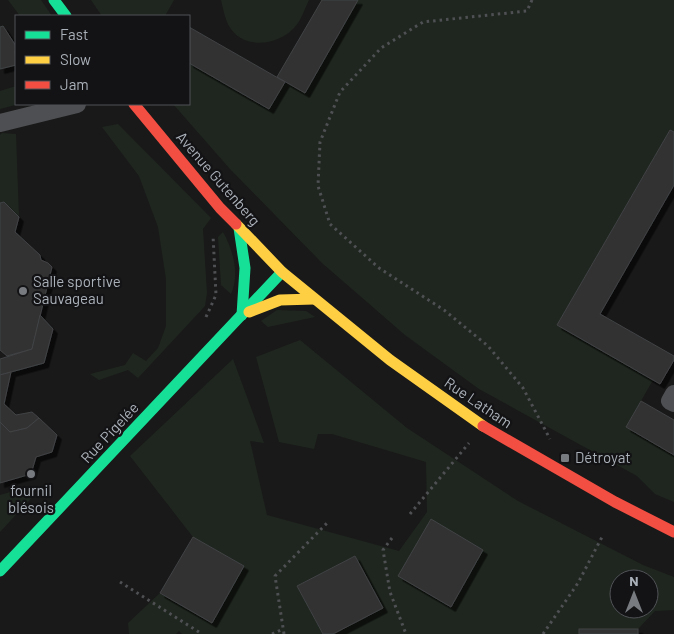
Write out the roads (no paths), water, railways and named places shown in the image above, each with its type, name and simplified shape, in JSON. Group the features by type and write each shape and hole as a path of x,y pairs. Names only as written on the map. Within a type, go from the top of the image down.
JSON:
{"main road":[{"path":"54,0 65,15"},
{"name":"Avenue Gutenberg","path":"135,105 220,208 282,272"},
{"path":"239,228 245,268 242,315 280,300 314,299"},
{"name":"Rue Latham","path":"282,272 390,360 493,433 615,502 674,532"},
{"name":"Rue Pigelée","path":"0,571 282,272"}],"street":[{"path":"0,123 73,105"},
{"path":"674,394 670,401 674,403"}],"place":[{"name":"Salle sportive Sauvageau","path":"23,291"},
{"name":"Détroyat","path":"565,458"},
{"name":"fournil blésois","path":"31,474"}]}
